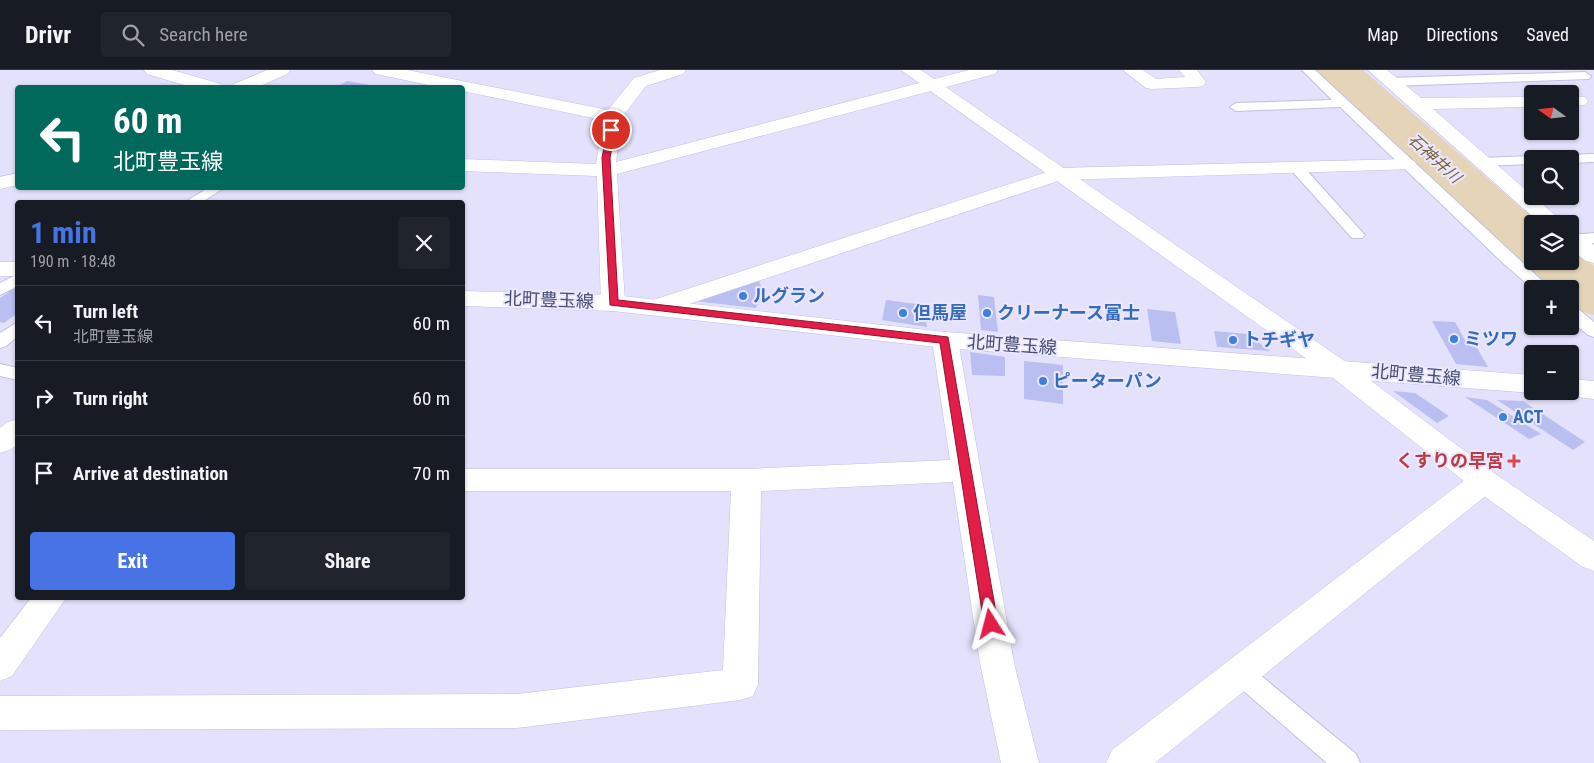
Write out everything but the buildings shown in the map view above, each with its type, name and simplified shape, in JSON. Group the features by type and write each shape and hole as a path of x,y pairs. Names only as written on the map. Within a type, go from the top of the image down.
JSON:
{"street":[{"path":"153,70 205,85"},
{"path":"247,85 281,70"},
{"path":"381,70 457,85"},
{"path":"613,303 606,158 613,116 634,78 677,70"},
{"path":"910,70 1337,368 1484,481 1594,558"},
{"path":"465,165 606,170 989,70"},
{"path":"1132,70 1152,84 1197,82 1188,70"},
{"path":"1384,76 1544,215"},
{"path":"465,87 613,116"},
{"path":"1416,104 1524,102"},
{"path":"656,307 1059,174 1407,164"},
{"path":"0,183 15,180"},
{"path":"1579,245 1594,256"},
{"path":"0,268 15,269"},
{"name":"北町豊玉線","path":"465,298 613,303 945,340 1524,383"},
{"path":"945,340 997,663 1020,763"},
{"path":"1579,389 1594,390"},
{"path":"0,443 15,430"},
{"path":"465,480 746,480 966,470"},
{"path":"0,713 516,711 740,684 746,480"},
{"path":"1125,763 1484,481"},
{"path":"0,665 49,600"}],"lane":[{"path":"1308,70 1510,262 1532,280"},
{"path":"1384,76 1584,76"},
{"path":"1236,107 1342,103"},
{"path":"1579,159 1594,158"},
{"path":"1482,162 1524,160"},
{"path":"1297,168 1357,235"},
{"path":"196,200 213,190"},
{"path":"1579,238 1594,238"},
{"path":"0,290 15,281"},
{"path":"1579,318 1594,331"},
{"path":"0,342 15,330"},
{"path":"0,370 15,373"},
{"path":"1240,673 1347,763"}],"waterway":[{"name":"石神井川","path":"1337,70 1524,239"},
{"name":"石神井川","path":"1563,270 1594,296"}],"place":[{"name":"ルグラン","path":"743,296"},
{"name":"但馬屋","path":"903,313"},
{"name":"クリーナース富士","path":"987,313"},
{"name":"ミツワ","path":"1454,339"},
{"name":"トチギヤ","path":"1233,340"},
{"name":"ピーターパン","path":"1043,381"},
{"name":"ACT","path":"1503,417"},
{"name":"くすりの早宮","path":"1514,461"}],"route":[{"path":"611,130 606,158 613,303 945,340 991,624"}]}
